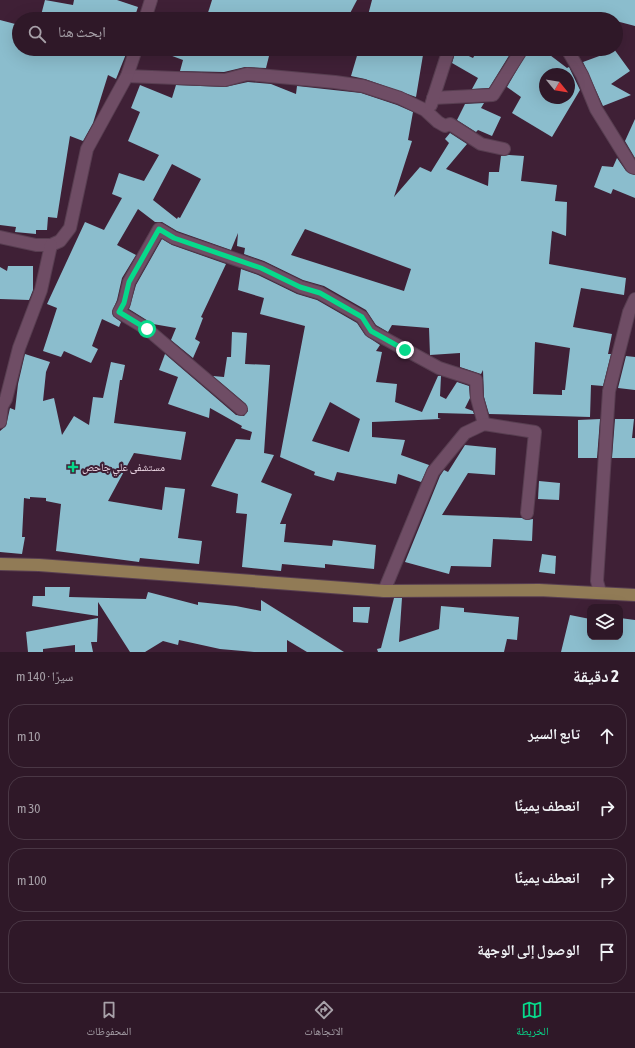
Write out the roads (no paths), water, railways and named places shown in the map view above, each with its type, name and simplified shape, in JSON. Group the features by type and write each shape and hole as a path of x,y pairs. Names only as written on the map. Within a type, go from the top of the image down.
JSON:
{"main road":[{"path":"0,564 39,565 384,591 539,590 635,595"}],"street":[{"path":"147,12 151,0"},
{"path":"0,237 36,245 51,246 60,241 70,228 87,149 127,76 134,56"},
{"path":"429,113 447,56"},
{"path":"433,98 493,95 518,56"},
{"path":"571,56 582,75 596,109 632,167 635,168"},
{"path":"127,76 225,80 247,74 363,86 400,98 429,113 438,122 445,126 450,124 480,144 504,149"},
{"path":"241,409 147,329 119,312 124,303 129,282 159,229 180,240 261,268 300,287 320,293 362,317 371,331 439,368 476,380 477,398 484,424"},
{"path":"0,422 2,406 6,398 19,348 41,290 51,246"},
{"path":"600,592 597,581 609,391 629,312 635,299"},
{"path":"384,591 433,472 465,432 484,424 535,432 527,513"}],"place":[{"name":"مستشفى علي جاحص","path":"73,467"}]}
